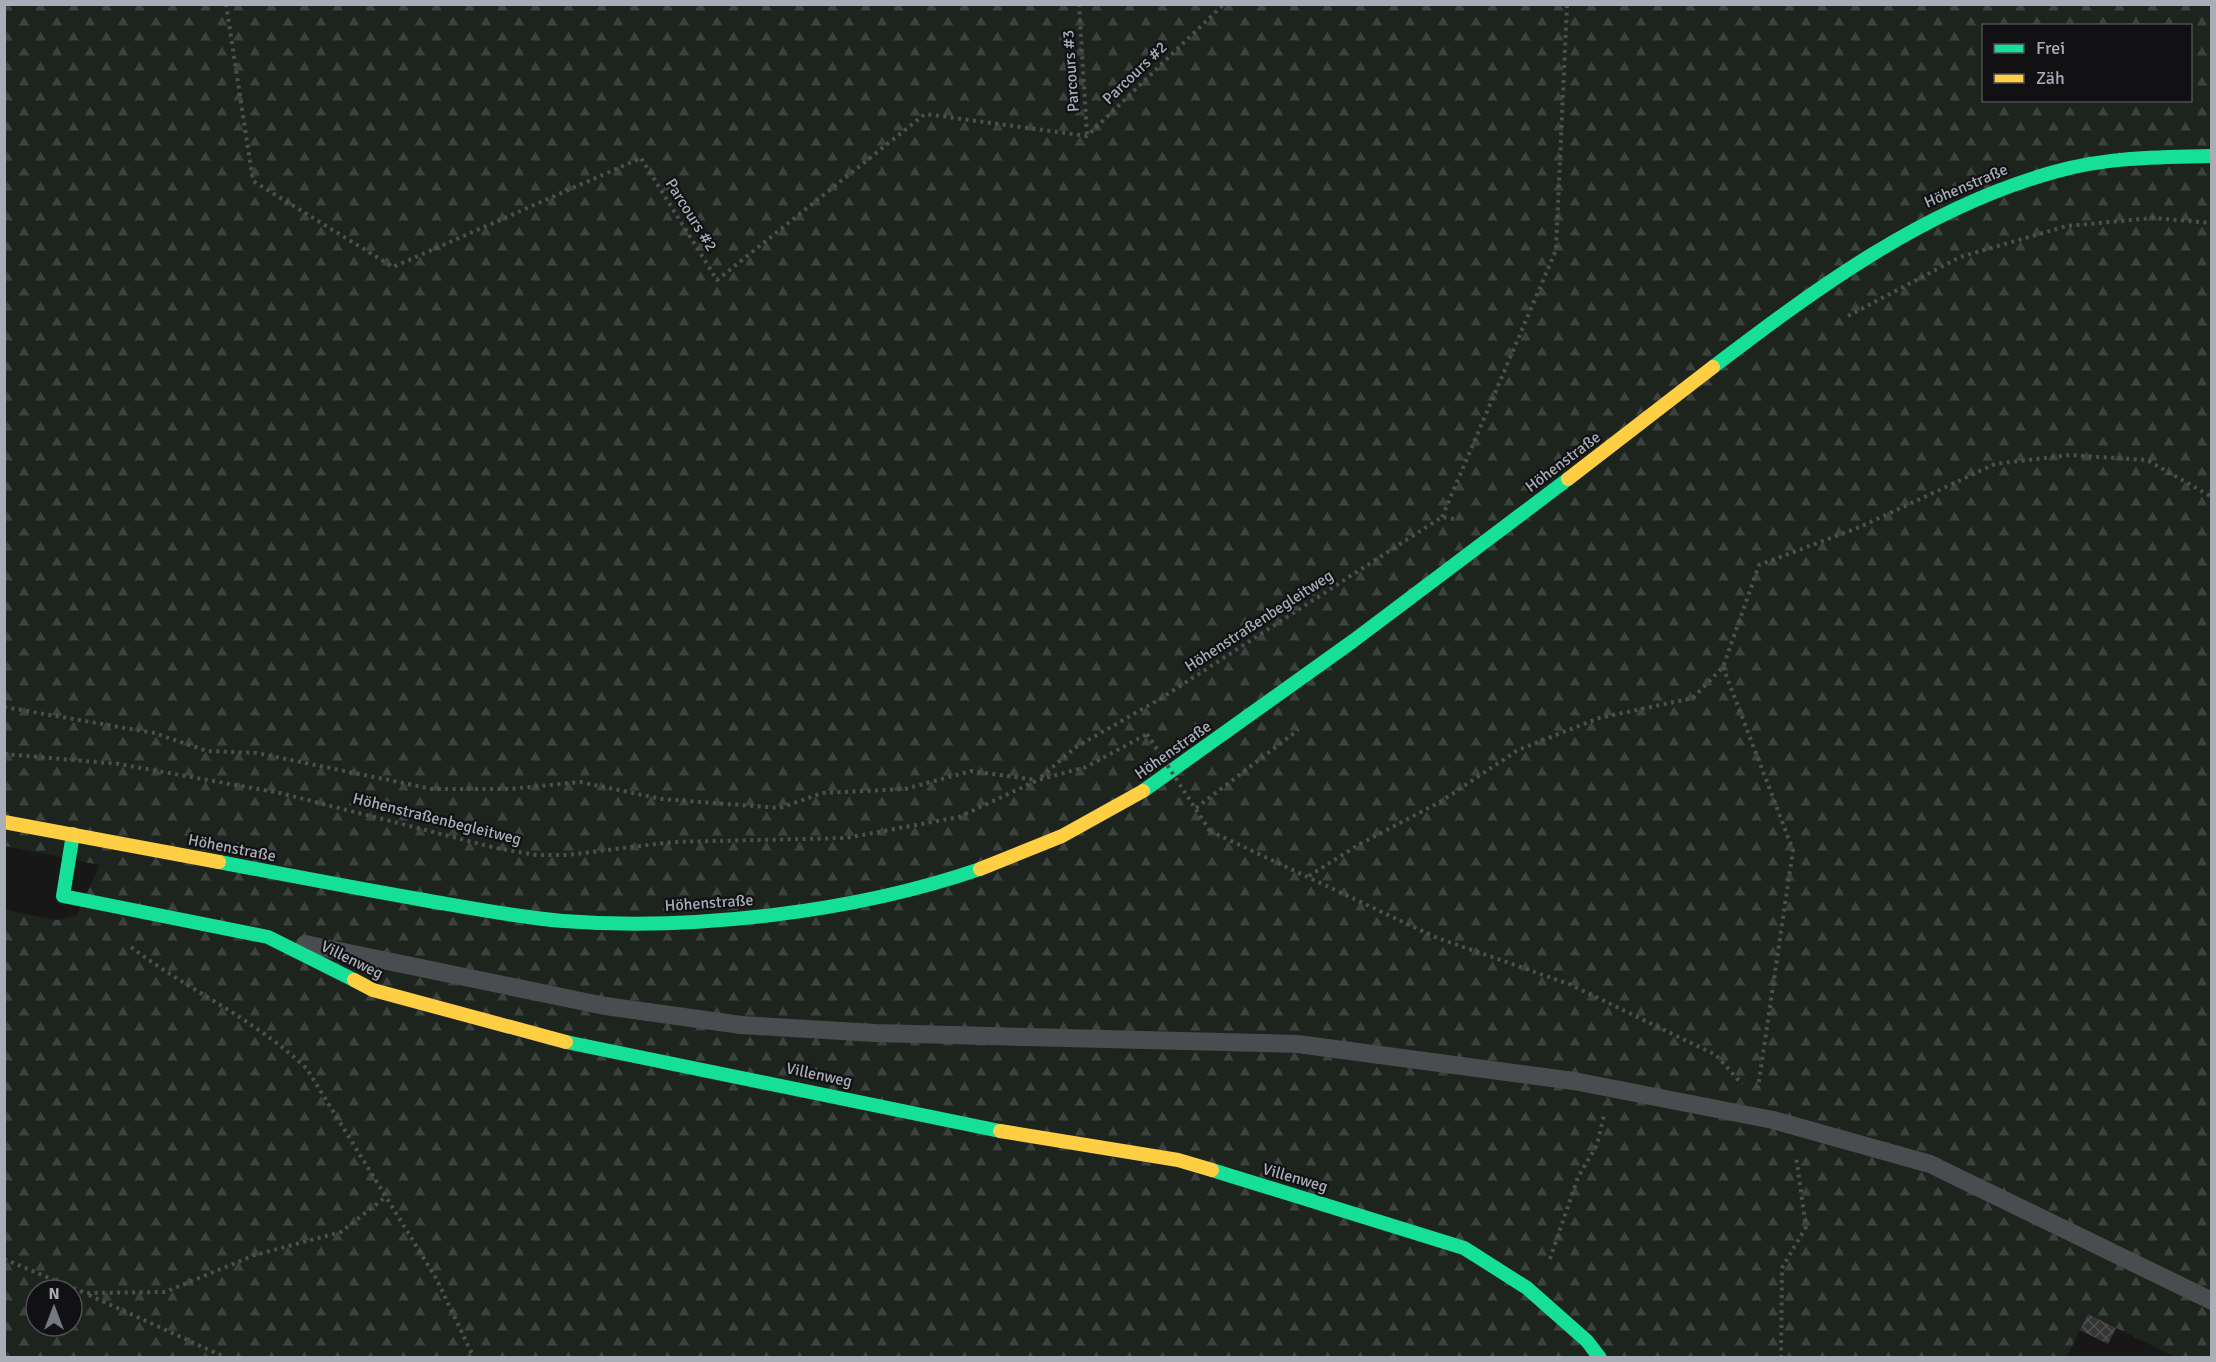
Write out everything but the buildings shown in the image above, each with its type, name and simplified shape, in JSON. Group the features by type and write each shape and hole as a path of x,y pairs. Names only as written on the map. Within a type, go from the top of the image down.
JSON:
{"street":[{"name":"Höhenstraße","path":"4,822 377,892 506,914 578,922 696,921 771,915 880,895 955,878 1090,823 1163,779 1850,268 1895,237 1947,209 2001,186 2071,167 2128,157 2211,156"},
{"name":"Villenweg","path":"73,834 63,896 268,937 373,990 541,1036 1025,1136 1178,1160 1464,1248 1527,1288 1587,1341 1600,1358"}],"lane":[{"path":"268,937 604,1006 741,1025 875,1033 1298,1044 1610,1088 1773,1120 1930,1164 2211,1301"}],"path":[{"name":"Parcours #2","path":"226,4 254,181 393,267 641,158 717,280 925,114 1087,136 1224,4"},
{"name":"Parcours #3","path":"1079,4 1087,136"},
{"path":"1504,527 1442,517 1556,250 1567,4"},
{"path":"1843,319 1960,256 2067,226 2153,218 2211,224"},
{"path":"1309,876 1358,845 1440,802 1518,750 1599,718 1693,698 1724,667 1759,565 1860,527 1995,464 2070,455 2147,460 2211,497"},
{"name":"Höhenstraßenbegleitweg","path":"1038,780 1076,747 1160,699 1442,517"},
{"path":"1724,667 1793,850 1757,1101"},
{"path":"4,707 154,733 207,751 257,753 432,789 511,789 580,782 662,799 780,808 822,793 905,789 971,771 1038,780"},
{"path":"1302,727 1196,808 1210,831 1435,937 1569,984 1716,1055 1794,1146 1806,1227 1782,1268 1781,1358"},
{"name":"Höhenstraßenbegleitweg","path":"4,754 119,764 280,793 496,848 546,855 567,855 673,842 846,838 959,817 1038,780 1086,767 1147,734 1196,808"},
{"path":"126,944 243,1018 307,1069 436,1278 474,1358"},
{"path":"1527,1288 1545,1272 1578,1178 1597,1145 1610,1088"},
{"path":"85,1293 165,1292 255,1255 341,1232 387,1196"},
{"path":"4,1259 227,1358"}],"green space":[{"path":"5,5 2211,5 2211,1357 2175,1357 2088,1314 2066,1358 5,1357 4,910 57,920 77,915 100,865 5,846"}],"traffic: fast":[{"path":"1713,367 1792,308 1874,253 1961,206 2007,187 2054,172 2093,163 2212,156"},
{"path":"1143,791 1353,641 1568,479"},
{"path":"73,834 63,896 268,937 354,980"},
{"path":"219,862 510,915 563,921 613,923 666,923 774,915 881,897 980,869"},
{"path":"566,1042 1000,1131"},
{"path":"1212,1170 1464,1248 1527,1288 1587,1341 1600,1358"}],"traffic: slow":[{"path":"1568,479 1713,367"},
{"path":"980,869 1062,836 1143,791"},
{"path":"4,822 219,862"},
{"path":"354,980 373,990 566,1042"},
{"path":"1000,1131 1178,1160 1212,1170"}]}
